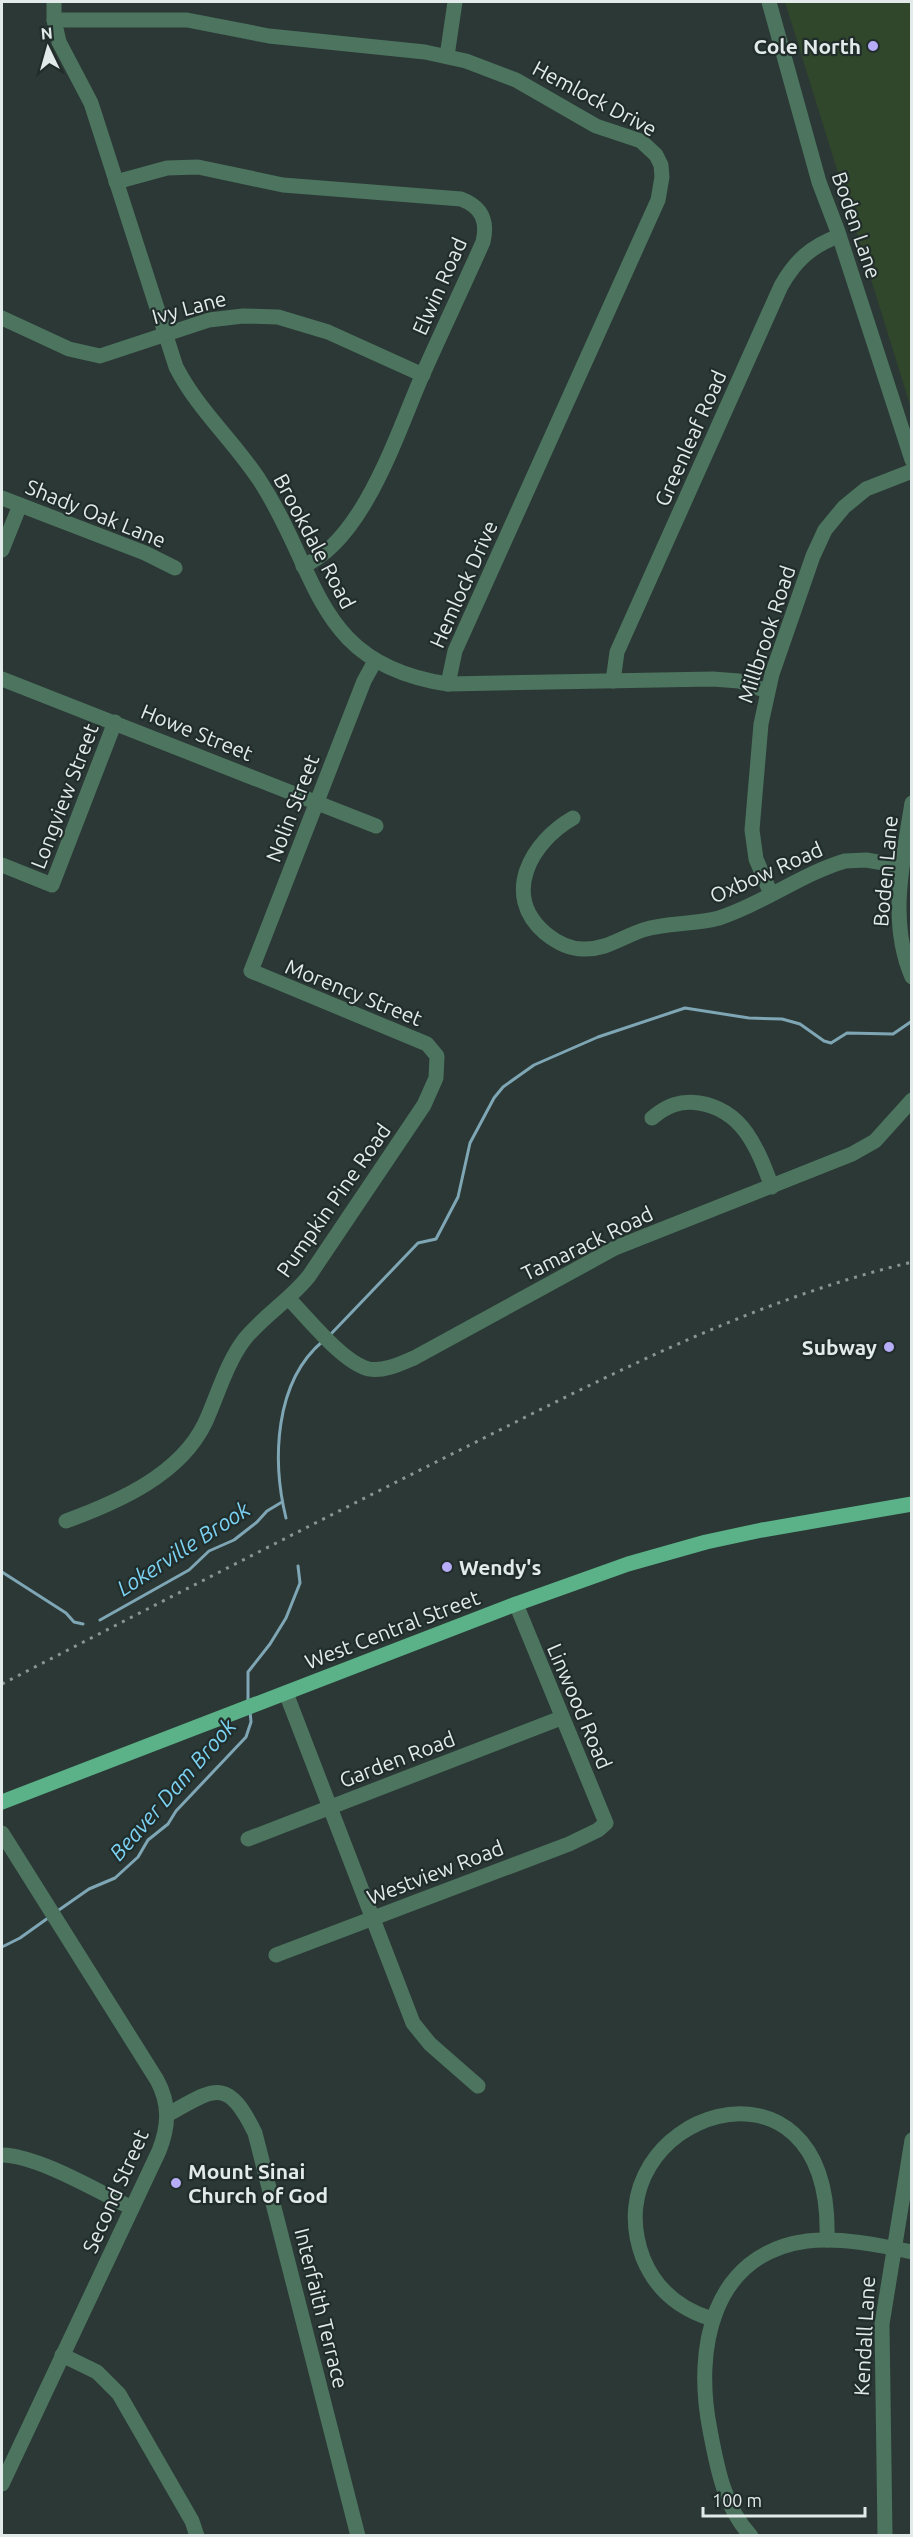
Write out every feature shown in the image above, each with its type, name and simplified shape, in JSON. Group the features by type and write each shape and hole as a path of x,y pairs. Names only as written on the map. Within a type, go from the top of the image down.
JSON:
{"main road":[{"name":"West Central Street","path":"2,1802 516,1604 621,1566 706,1542 912,1504"}],"street":[{"name":"Brookdale Road","path":"54,2 54,20 63,52 91,103 176,367 189,390 247,463 268,494 330,618 350,641 375,661 405,675 448,684 726,679 767,691"},
{"path":"447,56 455,2"},
{"name":"Boden Lane","path":"769,2 819,182 839,236 912,460"},
{"name":"Hemlock Drive","path":"54,20 187,20 287,39 447,56 516,80 597,126 641,141 656,155 662,177 658,200 454,651 448,684"},
{"name":"Elwin Road","path":"116,182 166,168 198,167 283,184 452,198 469,202 482,213 485,224 483,242 380,472 355,516 328,551 303,566"},
{"name":"Greenleaf Road","path":"613,681 617,652 781,286 794,265 812,247 839,236"},
{"name":"Ivy Lane","path":"2,318 69,349 90,355 109,354 164,334 227,316 278,317 328,332 423,375"},
{"name":"Millbrook Road","path":"771,894 756,859 752,830 759,740 767,691 813,556 825,530 844,507 866,489 912,471"},
{"name":"Shady Oak Lane","path":"2,498 145,553 175,568"},
{"path":"2,550 20,504"},
{"name":"Nolin Street","path":"251,971 364,681 375,661"},
{"name":"Howe Street","path":"2,679 376,826"},
{"name":"Longview Street","path":"2,865 52,885 116,722"},
{"name":"Boden Lane","path":"912,803 902,866 899,931 912,977"},
{"name":"Oxbow Road","path":"573,818 542,840 525,876 525,900 528,910 541,930 559,943 579,949 600,948 651,927 719,918 844,861 866,860 902,866"},
{"name":"Morency Street","path":"251,971 420,1040 428,1044 437,1056"},
{"name":"Pumpkin Pine Road","path":"66,1521 118,1498 183,1457 198,1436 244,1341 289,1299 309,1276 424,1105 436,1078 437,1056"},
{"name":"Tamarack Road","path":"289,1299 336,1347 369,1369 403,1363 606,1252 864,1148 885,1131 912,1100"},
{"path":"652,1118 662,1109 685,1102 722,1110 743,1127 751,1138 772,1187"},
{"name":"Linwood Road","path":"516,1604 606,1823"},
{"path":"286,1693 413,2023 430,2044 478,2086"},
{"name":"Garden Road","path":"248,1839 561,1718"},
{"name":"Westview Road","path":"276,1955 568,1844 598,1830 606,1823"},
{"name":"Second Street","path":"2,1833 158,2080 166,2102 167,2115 164,2138 2,2484"},
{"name":"Interfaith Terrace","path":"167,2115 208,2092 219,2091 227,2093 234,2099 255,2133 358,2535"},
{"path":"712,2319 691,2312 665,2294 647,2266 638,2237 635,2209 642,2182 657,2156 678,2135 704,2120 729,2114 758,2115 783,2124 804,2144 819,2171 826,2201 827,2241"},
{"name":"Kendall Lane","path":"885,2535 880,2346 892,2248 912,2140"},
{"path":"2,2155 21,2157 41,2165 132,2208"},
{"path":"750,2535 726,2495 709,2425 705,2367 712,2319 734,2280 767,2253 793,2244 827,2241 912,2252"},
{"path":"62,2355 97,2372 119,2394 192,2521 197,2535"}],"green space":[{"path":"785,2 911,2 911,408"}],"waterway":[{"name":"Beaver Dam Brook","path":"330,1335 418,1243 436,1239 458,1197 470,1143 494,1098 503,1087 534,1065 598,1037 685,1008 749,1018 782,1019 800,1024 824,1041 831,1043 847,1033 893,1034 912,1021"},
{"name":"Beaver Dam Brook","path":"286,1518 279,1472 281,1424 286,1400 307,1358 323,1341"},
{"name":"Lokerville Brook","path":"100,1620 189,1570 209,1551 234,1540 267,1511 282,1502"},
{"name":"Beaver Dam Brook","path":"248,1702 248,1672 270,1644 286,1618 300,1583 298,1566"},
{"name":"Lokerville Brook","path":"2,1572 66,1613 74,1622 83,1624"},
{"name":"Beaver Dam Brook","path":"56,1912 89,1889 115,1878 138,1857 148,1840 168,1824 176,1811 246,1737 251,1722 250,1711"},
{"name":"Beaver Dam Brook","path":"2,1947 20,1938 48,1918"}],"railway":[{"path":"2,1684 527,1416 634,1364 742,1317 798,1296 854,1277 912,1262"}],"place":[{"name":"Cole North","path":"873,46"},
{"name":"Subway","path":"889,1347"},
{"name":"Wendy's","path":"447,1567"},
{"name":"Mount Sinai Church of God","path":"176,2183"}]}
